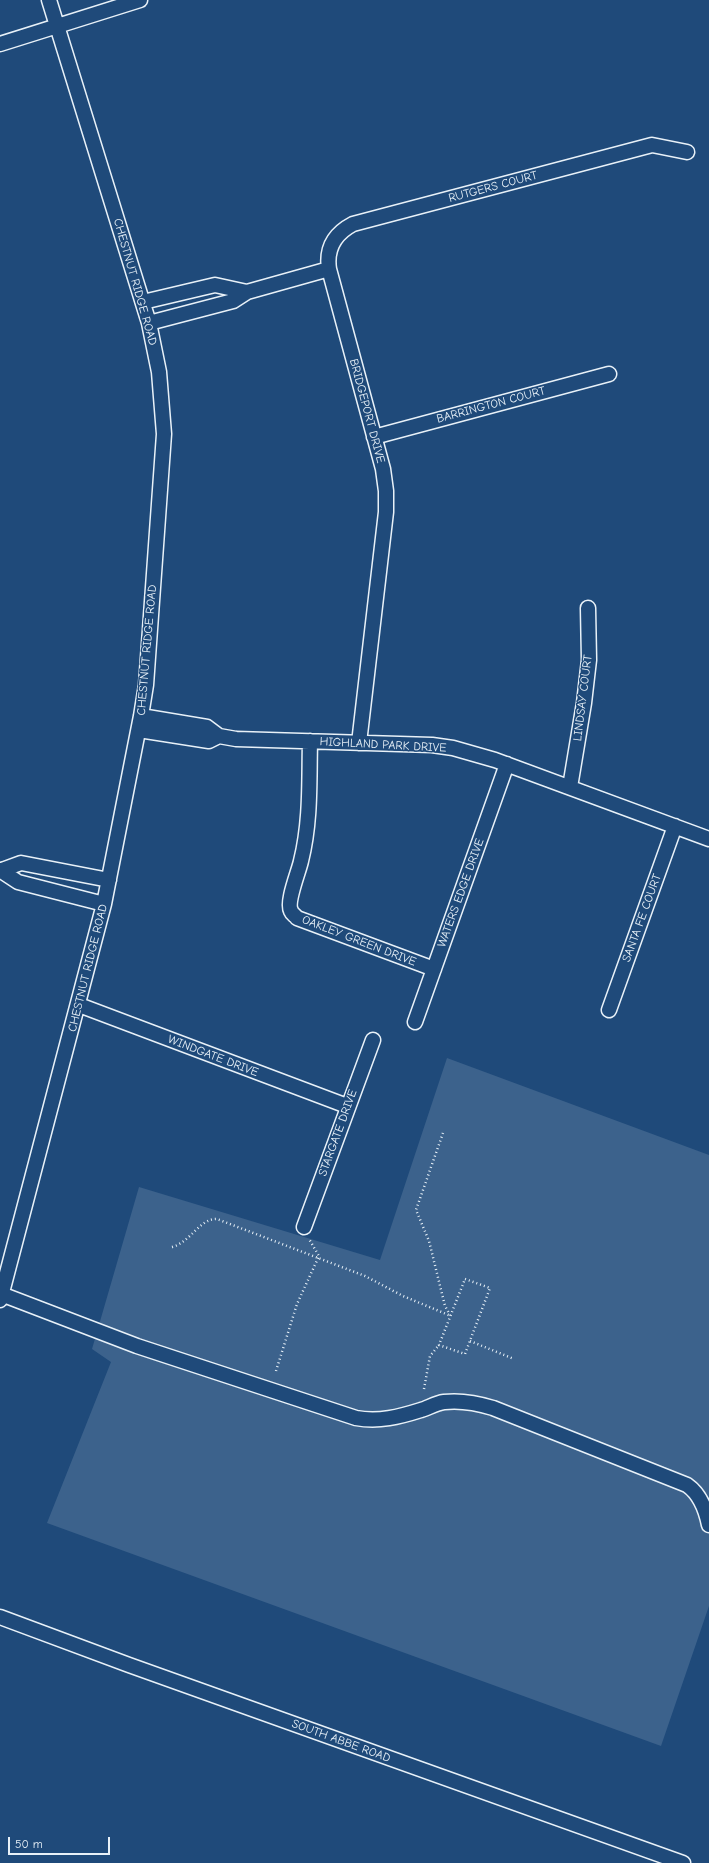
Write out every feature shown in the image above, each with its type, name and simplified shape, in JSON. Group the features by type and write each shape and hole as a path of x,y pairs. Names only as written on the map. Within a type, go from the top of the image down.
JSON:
{"street":[{"name":"CHESTNUT RIDGE ROAD","path":"1,1297 6,1251 79,1005 104,904 140,723 146,686 164,434 159,372 149,323 49,0"},
{"path":"0,44 56,25 140,0"},
{"name":"RUTGERS COURT","path":"329,269 328,260 330,247 335,238 344,229 353,224 652,145 688,152"},
{"path":"149,323 234,301 247,292 329,269"},
{"name":"BRIDGEPORT DRIVE","path":"329,269 383,469 386,491 386,512 359,743"},
{"path":"143,302 214,285 247,292"},
{"name":"BARRINGTON COURT","path":"374,437 609,374"},
{"name":"LINDSAY COURT","path":"570,788 584,704 589,660 588,608"},
{"name":"HIGHLAND PARK DRIVE","path":"140,723 207,727 219,736 236,739 453,748 507,764 709,839"},
{"name":"OAKLEY GREEN DRIVE","path":"310,741 308,827 302,861 292,893 290,906 291,912 298,918 434,969"},
{"name":"WATERS EDGE DRIVE","path":"416,1022 507,764"},
{"name":"SANTA FE COURT","path":"609,1010 676,826"},
{"path":"1,872 21,863 109,880"},
{"path":"1,872 18,882 104,904"},
{"name":"WINDGATE DRIVE","path":"79,1005 347,1106"},
{"name":"STARGATE DRIVE","path":"306,1232 347,1106 373,1040"},
{"path":"1,1297 173,1359 356,1418 368,1420 385,1419 449,1402 473,1403 494,1408 687,1485 695,1492 704,1506 709,1525"},
{"name":"SOUTH ABBE ROAD","path":"0,1617 144,1671 683,1863"}],"path":[{"path":"443,1133 416,1210 430,1241 445,1306 451,1316"},
{"path":"172,1247 183,1243 200,1226 212,1219 217,1220 365,1276 403,1296 451,1316"},
{"path":"276,1371 297,1304 320,1256 306,1232"},
{"path":"424,1389 430,1356 439,1345 465,1279 490,1288 465,1354 439,1345"},
{"path":"470,1341 514,1359"}],"shaded area":[{"path":"447,1058 709,1155 709,1606 661,1746 47,1523 111,1362 92,1349 139,1187 380,1260"}]}
